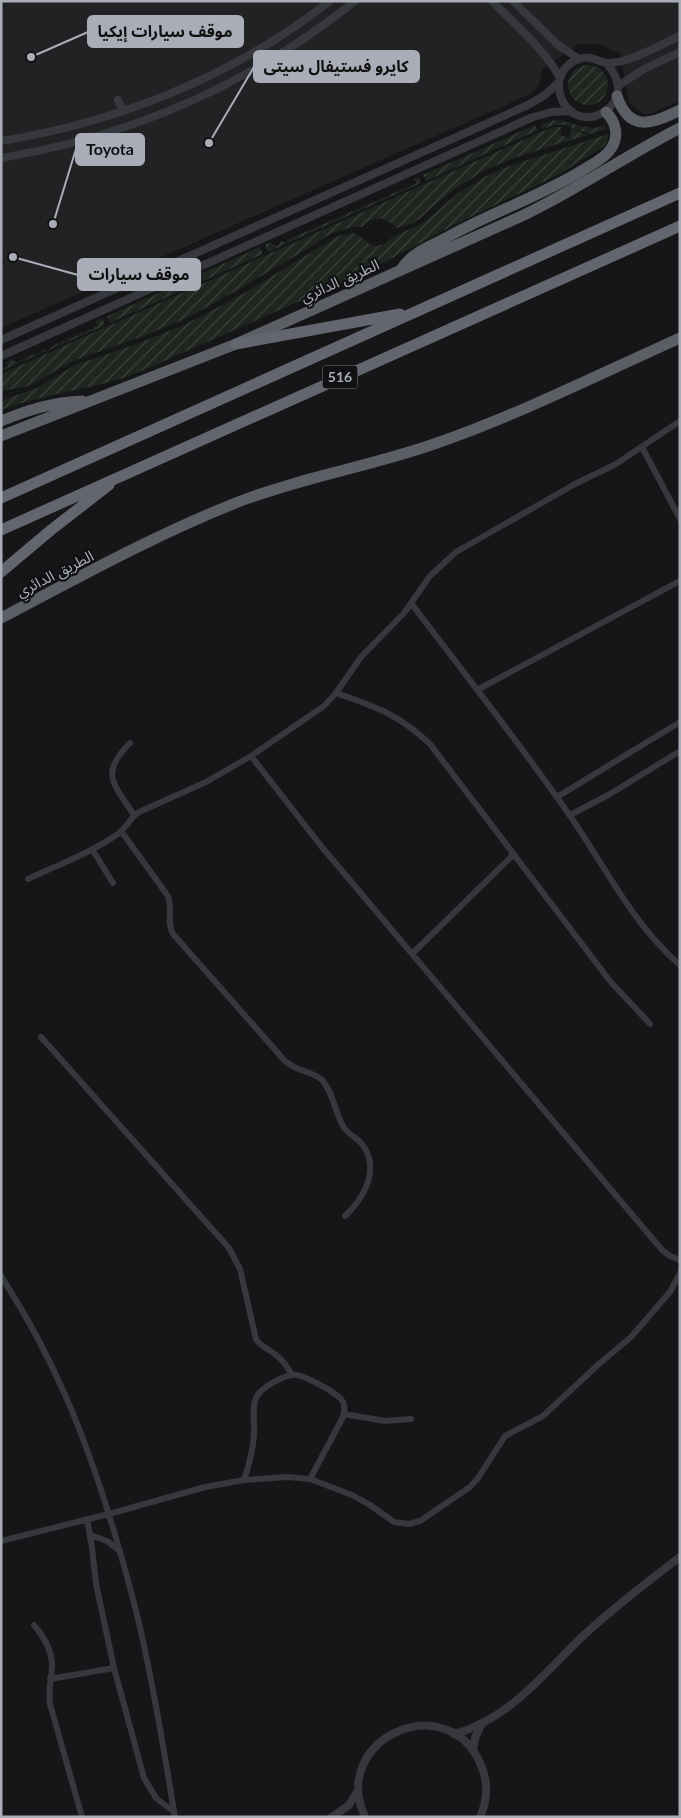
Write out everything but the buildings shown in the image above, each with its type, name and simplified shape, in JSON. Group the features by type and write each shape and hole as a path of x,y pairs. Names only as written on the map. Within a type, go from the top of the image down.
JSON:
{"highway":[{"path":"618,91 626,113 643,122 649,123 661,120 680,110"},
{"path":"398,272 414,255 460,230 547,189 605,155 614,144 616,135 613,120 606,112"},
{"name":"الطريق الدائري","path":"1,436 236,344 398,272 545,204 680,128"},
{"name":"516","path":"1,498 680,193"},
{"name":"516","path":"1,530 680,226"},
{"name":"516","path":"236,344 414,312"},
{"name":"الطريق الدائري","path":"1,618 180,527 238,502 294,482 391,458 463,434 680,338"},
{"path":"1,421 25,411 52,404 93,400"},
{"name":"516","path":"1,572 51,530 125,473"}],"street":[{"path":"1,141 71,126 123,111 192,84 236,62 279,37 330,1"},
{"path":"1,158 48,149 102,135 138,123 199,98 286,52 313,34 355,1"},
{"path":"492,1 542,51 560,80 561,98 570,111 577,115 592,117 606,112 611,107 618,91 644,68 680,52"},
{"path":"513,1 558,45 579,59"},
{"path":"606,63 632,57 680,36"},
{"path":"1,340 528,105 545,95 560,80 567,66 579,59 590,58 606,63 613,70 618,91"},
{"path":"118,100 123,111"},
{"path":"1,356 534,117 552,112 570,111"},
{"path":"28,880 92,850 121,831 134,815 145,808 206,782 251,756 316,713 336,693 361,657 397,622 434,571 466,544 616,464 680,421"},
{"path":"642,447 680,519"},
{"path":"477,690 680,581"},
{"path":"412,603 570,815 639,921 680,965"},
{"path":"336,693 383,710 401,720 420,735 439,755 610,981 650,1024"},
{"path":"557,797 680,722"},
{"path":"130,743 116,760 112,774 117,789 134,815"},
{"path":"570,815 617,790 680,751"},
{"path":"251,756 321,846 662,1250 680,1260"},
{"path":"121,831 168,896 170,907 169,926 173,934 285,1061 294,1068 315,1075 323,1081 343,1127 365,1149 371,1166 370,1177 363,1194 345,1216"},
{"path":"92,850 113,883"},
{"path":"413,953 514,854"},
{"path":"41,1037 229,1248 240,1269 256,1340 260,1345 278,1356 292,1375"},
{"path":"1,1541 87,1520 205,1487 244,1480 294,1477 310,1479 361,1499 394,1522 409,1524 420,1521 470,1487 478,1478 505,1436 543,1416 631,1337 670,1292 680,1273"},
{"path":"1,1276 39,1339 66,1395 109,1514 143,1640 174,1814"},
{"path":"244,1480 252,1447 256,1398 269,1385 292,1375 304,1378 337,1396 344,1404 344,1414 310,1479"},
{"path":"344,1414 384,1421 411,1420"},
{"path":"87,1520 96,1584 114,1668 144,1778 156,1798 174,1814"},
{"path":"90,1535 107,1541 120,1551"},
{"path":"454,1734 482,1723 526,1692 610,1613 680,1557"},
{"path":"34,1625 44,1638 50,1652 52,1668 50,1704 82,1817"},
{"path":"50,1679 114,1668"},
{"path":"473,1750 475,1738 482,1723"},
{"path":"365,1817 359,1801 358,1790 359,1778 367,1757 391,1733 407,1727 424,1725 454,1734 473,1750 481,1765 486,1782 485,1803 480,1817"},
{"path":"332,1817 349,1805 358,1790"}],"shaded area":[{"path":"1,1 680,1 680,101 653,113 644,114 629,102 620,52 613,51 599,44 578,44 542,70 540,83 533,93 1,328"},
{"path":"592,65 599,68 605,74 608,85 607,93 599,102 592,105 584,105 577,102 569,93 568,81 571,74 580,66"},
{"path":"550,121 590,128 605,125 606,129 590,134 564,125 554,125 542,129 540,125"},
{"path":"535,125 538,130 426,181 423,175"},
{"path":"554,127 562,127 560,135 569,138 572,128 587,135 514,158 485,170 450,192 418,220 409,225 396,228 388,221 379,218 370,220 362,227 352,227 330,234 236,291 185,319 144,336 75,360 29,386 1,391 1,374"},
{"path":"608,134 607,142 604,146 558,175 454,225 366,272 130,376 33,400 1,410 1,402 37,388 75,365 142,342 186,324 241,295 338,236 352,233 358,235 369,244 376,246 384,244 393,237 425,222 458,193 488,175 512,165"},
{"path":"418,177 421,183 268,252 265,245 270,243 278,246 281,241 286,243 287,240 417,183 413,179"},
{"path":"260,247 263,254 110,323 107,318 108,316"},
{"path":"102,318 104,326 1,371 1,368 8,367 5,363 10,360 23,361 27,356 30,357 39,352 41,353 42,350 49,349 57,343 60,344 61,341 68,341 68,338 75,337 76,335 79,336 80,333 93,329 94,326 97,327 98,325 95,322"}],"place":[{"name":"موقف سيارات إيكيا","path":"31,57"},
{"name":"كايرو فستيفال سيتى","path":"209,143"},
{"name":"Toyota","path":"53,224"},
{"name":"موقف سيارات","path":"13,257"}]}
